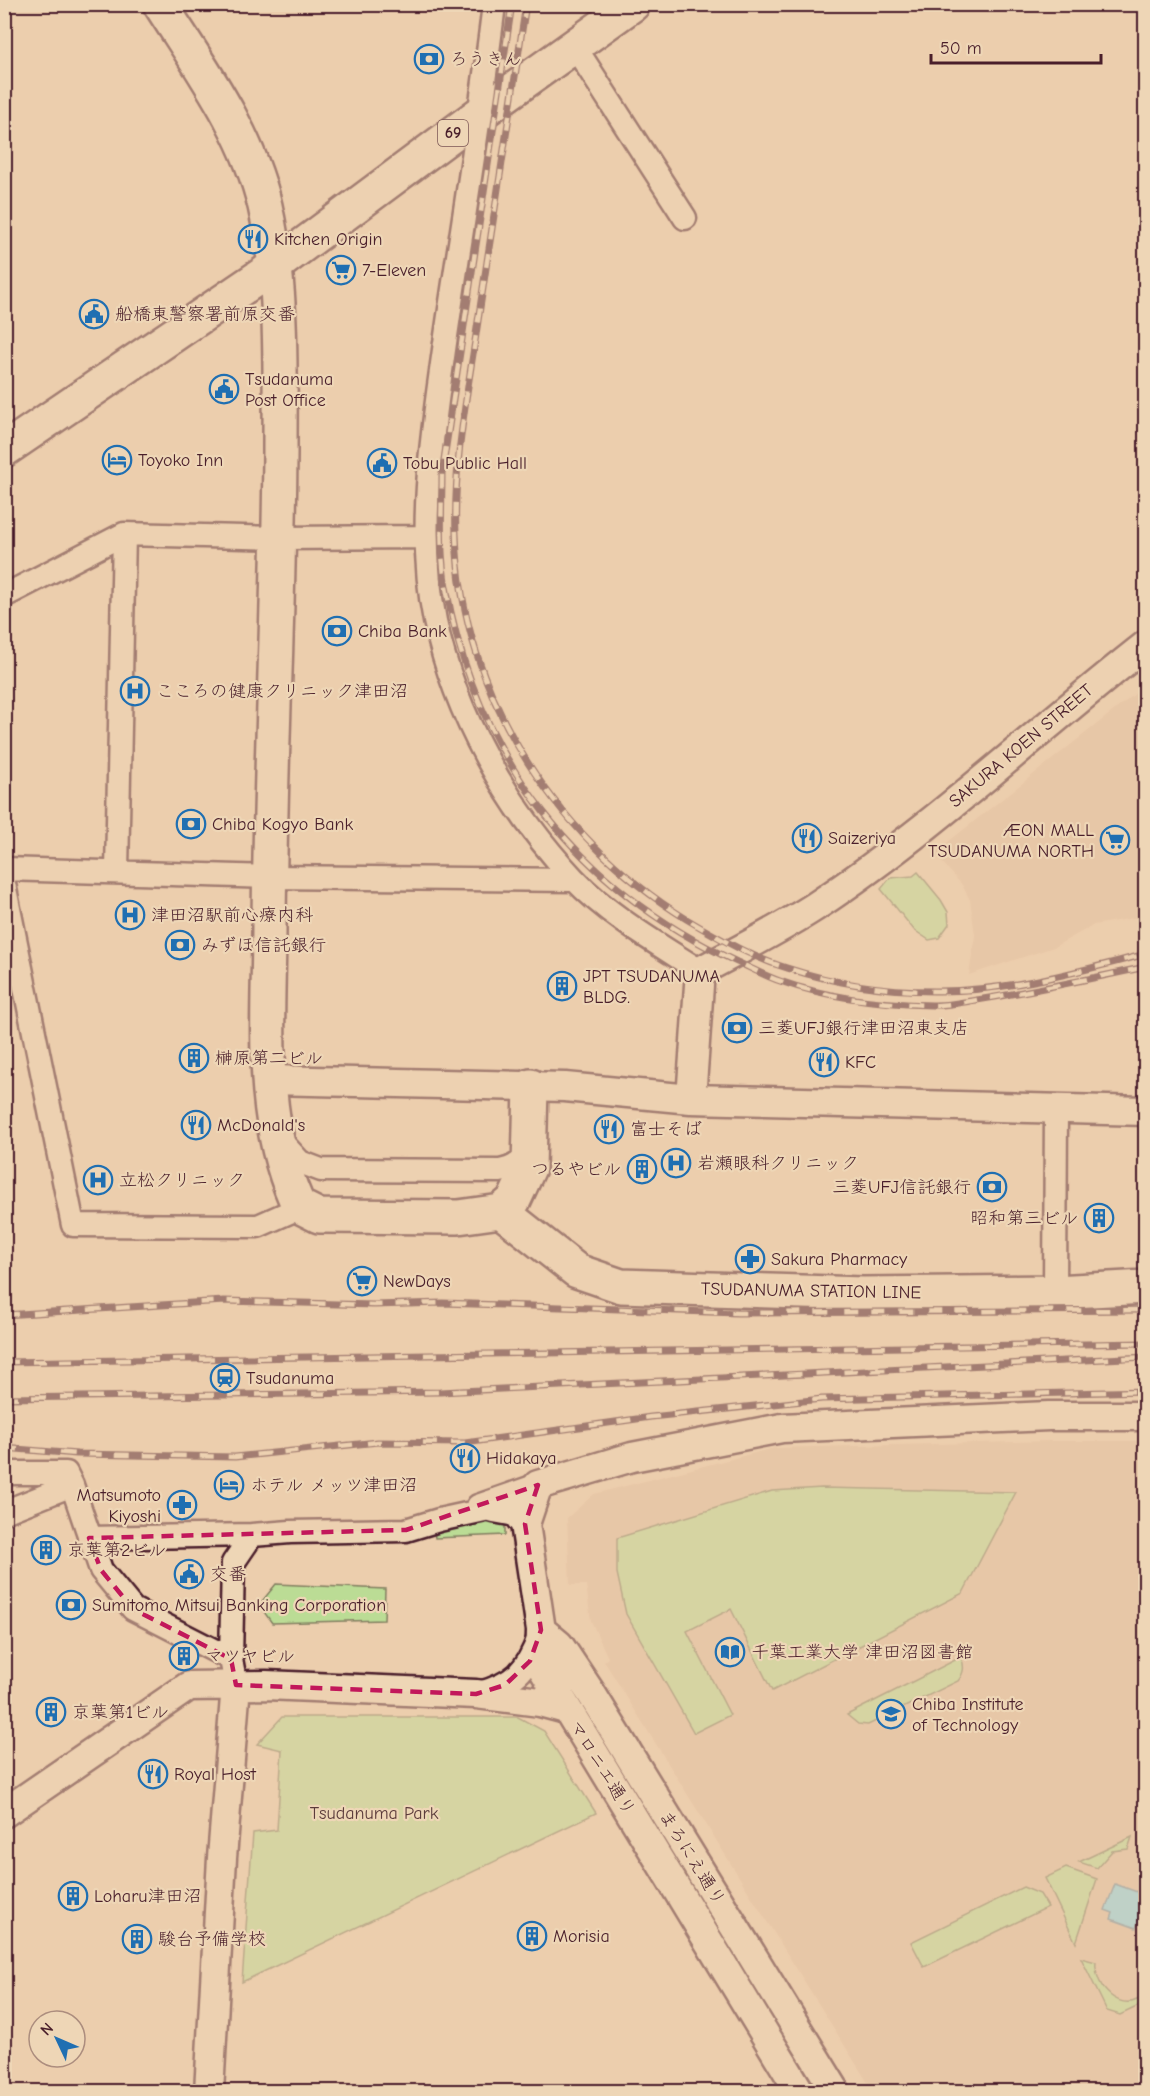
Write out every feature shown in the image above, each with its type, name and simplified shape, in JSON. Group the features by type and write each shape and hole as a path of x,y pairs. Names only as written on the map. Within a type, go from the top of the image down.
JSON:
{"main road":[{"path":"160,4 212,86 253,165 265,205 275,266 280,341 279,538 269,877 269,1080 274,1133 292,1191 301,1207 320,1216 458,1218 501,1211 514,1200 523,1183 531,1150 531,1086"},
{"name":"69","path":"4,450 275,266 478,114 633,4"},
{"name":"TSUDANUMA STATION LINE","path":"501,1211 577,1271 621,1286 863,1294 1055,1292 1146,1287"}],"street":[{"path":"494,4 437,400 425,537 435,621 451,680 502,786 575,880 618,916 700,971 691,1099"},
{"path":"574,47 685,218"},
{"path":"4,596 124,534 279,538 425,537"},
{"path":"117,871 124,534"},
{"name":"SAKURA KOEN STREET","path":"700,971 816,906 985,779 1067,706 1146,645"},
{"path":"4,869 269,877 575,880"},
{"path":"4,884 73,1225 258,1226 301,1207"},
{"path":"269,1080 565,1087 691,1099 1146,1111"},
{"path":"1055,1292 1056,1110"},
{"path":"274,1133 300,1162 321,1170 500,1171 518,1165 531,1150"},
{"path":"89,1538 406,1530 538,1485 632,1457 782,1428 1049,1416 1146,1416"},
{"path":"4,1473 66,1473 101,1570 133,1609 233,1672"},
{"path":"4,1512 72,1485"},
{"path":"525,1524 538,1485"},
{"path":"439,1520 494,1508 516,1512 525,1524"},
{"name":"マロニエ通り","path":"525,1524 541,1630 540,1664 638,1826"},
{"path":"209,2091 233,1672 233,1563 252,1535"},
{"path":"476,1694 505,1685 530,1661 541,1630"},
{"name":"まろにえ通り","path":"541,1630 559,1645 591,1693 836,2091"},
{"path":"4,1813 189,1686 233,1672 476,1694 540,1702 566,1709"},
{"name":"まろにえ通り","path":"638,1826 800,2091"}],"highlighted area":[{"path":"538,1485 525,1524 541,1630 530,1661 505,1685 476,1694 236,1685 231,1659 133,1609 101,1570 89,1538 406,1530"}],"shaded area":[{"path":"1145,686 1145,916 1094,925 1054,947 969,975 975,935 970,900 962,885 934,853"},
{"name":"Chiba Institute of Technology","path":"1145,1441 1145,2091 873,2091 604,1661 608,1658 591,1621 586,1585 570,1585 567,1518 594,1494 774,1448"}],"green space":[{"path":"918,872 948,912 949,924 939,938 929,940 914,930 881,889 890,878 913,876"},
{"path":"822,1488 1016,1492 963,1593 772,1691 731,1609 687,1631 730,1715 694,1733 626,1614 617,1573 617,1538 772,1491"},
{"path":"479,1518 505,1522 505,1535 435,1538 434,1531"},
{"path":"276,1584 385,1589 384,1620 272,1623 259,1605"},
{"path":"961,1657 963,1670 958,1681 868,1725 858,1724 847,1715"},
{"name":"Tsudanuma Park","path":"282,1717 518,1717 544,1731 596,1813 242,1982 253,1833 277,1830 282,1750 257,1744"},
{"path":"1132,1837 1128,1849 1112,1851 1097,1868 1079,1862"},
{"path":"1066,1868 1097,1879 1076,1943 1045,1878"},
{"path":"1023,1887 1040,1894 1048,1907 924,1967 911,1942"},
{"path":"1081,1958 1096,1962 1099,1981 1111,1996 1119,2001 1128,2002 1145,1994 1145,2003 1120,2015 1107,2011"}],"water":[{"path":"1115,1884 1140,1893 1138,1900 1145,1902 1136,1928 1111,1919 1113,1913 1105,1910"}],"railway":[{"path":"512,4 442,473 441,516 446,587 461,650 482,708 510,762 544,812 583,857 629,897 680,932 737,962 798,987 836,996 875,1001 945,1005 1024,992 1146,967"},
{"path":"526,4 462,427 457,480 456,534 462,595 477,653 498,709 527,762 563,811 604,855 650,894 732,945 787,968 822,978 878,988 916,991 961,990 1041,980 1146,954"},
{"path":"4,1315 224,1301 374,1305 443,1303 738,1313 1146,1310"},
{"path":"4,1362 1146,1343"},
{"path":"4,1398 440,1392 1146,1357"},
{"path":"4,1448 77,1454 235,1457 378,1442 465,1443 651,1417 822,1399 1146,1391"}],"place":[{"name":"ろうきん","path":"429,59"},
{"name":"Kitchen Origin","path":"253,239"},
{"name":"7-Eleven","path":"341,270"},
{"name":"船橋東警察署前原交番","path":"94,314"},
{"name":"Tsudanuma Post Office","path":"224,389"},
{"name":"Toyoko Inn","path":"117,460"},
{"name":"Tobu Public Hall","path":"382,463"},
{"name":"Chiba Bank","path":"337,631"},
{"name":"こころの健康クリニック津田沼","path":"135,691"},
{"name":"Chiba Kogyo Bank","path":"191,824"},
{"name":"Saizeriya","path":"807,838"},
{"name":"ÆON MALL TSUDANUMA NORTH","path":"1115,840"},
{"name":"津田沼駅前心療内科","path":"130,915"},
{"name":"みずほ信託銀行","path":"180,945"},
{"name":"JPT TSUDANUMA BLDG.","path":"562,986"},
{"name":"三菱UFJ銀行津田沼東支店","path":"737,1028"},
{"name":"榊原第二ビル","path":"194,1058"},
{"name":"KFC","path":"824,1062"},
{"name":"McDonald's","path":"196,1125"},
{"name":"富士そば","path":"609,1129"},
{"name":"岩瀬眼科クリニック","path":"676,1163"},
{"name":"つるやビル","path":"642,1169"},
{"name":"立松クリニック","path":"98,1180"},
{"name":"三菱UFJ信託銀行","path":"992,1187"},
{"name":"昭和第三ビル","path":"1099,1218"},
{"name":"Sakura Pharmacy","path":"750,1259"},
{"name":"NewDays","path":"362,1281"},
{"name":"Tsudanuma","path":"225,1378"},
{"name":"Hidakaya","path":"465,1458"},
{"name":"ホテル メッツ津田沼","path":"229,1485"},
{"name":"Matsumoto Kiyoshi","path":"182,1505"},
{"name":"京葉第2ビル","path":"46,1550"},
{"name":"交番","path":"189,1574"},
{"name":"Sumitomo Mitsui Banking Corporation","path":"71,1605"},
{"name":"千葉工業大学 津田沼図書館","path":"730,1652"},
{"name":"マツヤビル","path":"184,1656"},
{"name":"京葉第1ビル","path":"51,1712"},
{"name":"Chiba Institute of Technology","path":"891,1714"},
{"name":"Royal Host","path":"153,1774"},
{"name":"Loharu津田沼","path":"73,1896"},
{"name":"Morisia","path":"532,1936"},
{"name":"駿台予備学校","path":"137,1939"}]}
